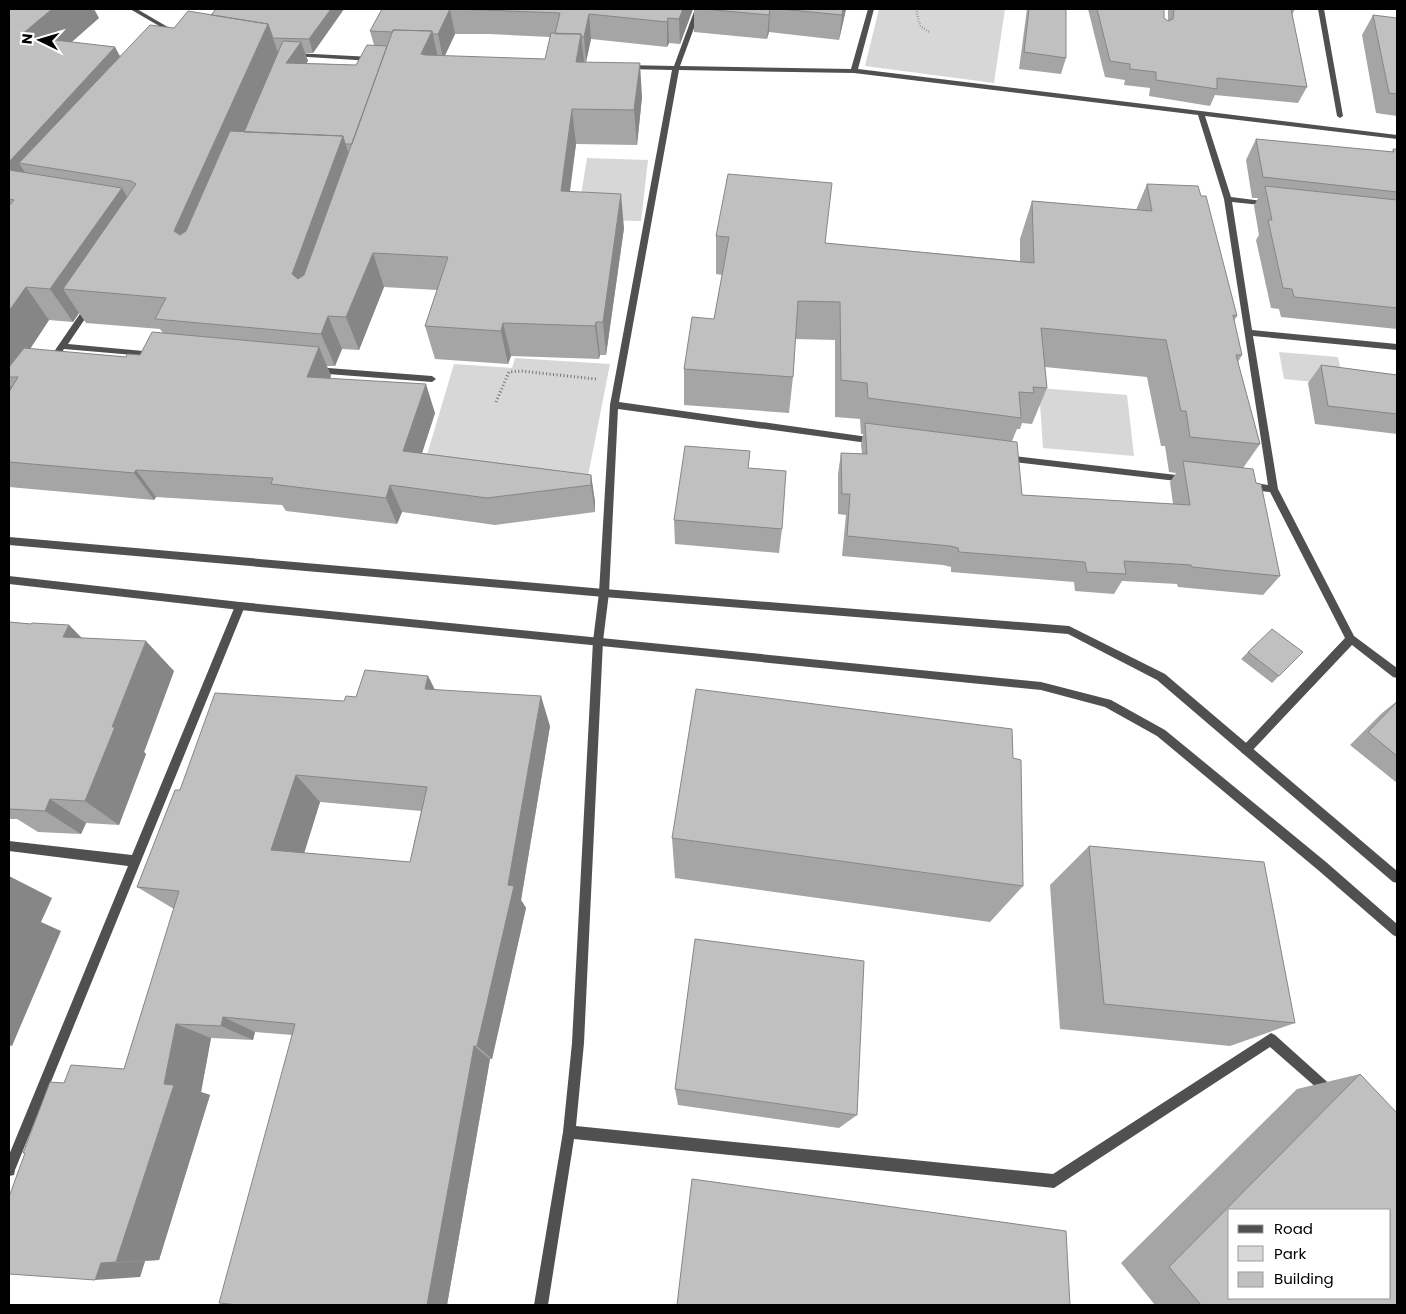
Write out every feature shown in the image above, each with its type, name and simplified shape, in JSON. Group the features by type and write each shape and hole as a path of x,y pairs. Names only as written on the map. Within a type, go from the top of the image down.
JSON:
{"street":[{"path":"133,9 181,37 172,42"},
{"path":"541,1305 568,1132 578,1043 598,641 604,593 614,405 676,68 698,9"},
{"path":"854,71 871,9"},
{"path":"1321,9 1340,116"},
{"path":"287,55 380,60"},
{"path":"616,67 854,71 1397,138"},
{"path":"1201,114 1228,199 1273,489 1351,639 1397,674"},
{"path":"1228,199 1275,204"},
{"path":"45,370 93,300"},
{"path":"1249,333 1397,347"},
{"path":"63,346 161,356"},
{"path":"307,369 432,379"},
{"path":"614,405 887,442"},
{"path":"995,456 1194,480"},
{"path":"1243,485 1273,489"},
{"path":"9,541 604,593 1069,630 1161,677 1397,878"},
{"path":"9,580 240,606 1042,686 1107,703 1161,733 1322,866 1397,931"},
{"path":"9,1170 240,606"},
{"path":"1246,750 1351,639"},
{"path":"9,846 135,861"},
{"path":"568,1132 1054,1182 1271,1039 1338,1099"}],"path":[{"path":"916,9 920,26 929,32"},
{"path":"496,402 509,372 521,371 597,379"}],"green space":[{"path":"879,9 1005,9 994,83 865,66"},
{"path":"587,158 648,160 641,221 577,220"},
{"path":"1279,352 1338,357 1344,385 1284,379"},
{"path":"515,358 610,364 586,486 421,475 454,364 512,368"},
{"path":"1039,388 1127,395 1134,456 1043,448"}],"building":[{"path":"9,9 52,9 20,36 115,47 9,162"},
{"path":"216,9 331,9 309,39 273,38 268,24 211,15"},
{"path":"382,9 450,9 438,34 433,34 432,31 370,31"},
{"path":"450,9 683,9 679,19 668,18 667,22 589,14 584,37 582,37 581,34 555,34 560,13"},
{"path":"704,9 770,9 769,15"},
{"path":"781,9 843,9 842,15"},
{"path":"1029,9 1066,9 1066,58 1024,52"},
{"path":"1097,9 1164,9 1164,18 1168,21 1173,19 1174,9 1291,9 1307,87 1217,78 1217,89 1156,80 1156,72 1130,69 1130,64 1110,61"},
{"path":"188,11 268,24 174,231 180,235 186,231 230,131 343,136 292,274 298,279 304,275 393,30 432,31 421,54 426,55 545,59 551,33 581,34 576,62 640,63 634,110 572,109 561,191 621,194 603,322 596,322 595,326 503,323 501,331 425,326 448,257 373,253 346,317 328,316 321,334 155,319 166,298 63,289 136,184 131,181 19,163 150,25 174,28"},
{"path":"1373,15 1397,18 1397,94 1389,93"},
{"path":"283,41 301,42 286,63 356,65 367,45 387,46 352,144 345,144 343,136 244,132"},
{"path":"1256,139 1394,152 1393,149 1397,149 1397,192 1263,177"},
{"path":"9,170 122,188 50,289 26,287 9,311 9,206 14,200 9,199"},
{"path":"728,174 832,183 825,243 1034,263 1032,201 1152,211 1147,184 1198,186 1201,196 1206,196 1237,316 1233,315 1242,355 1236,355 1260,444 1190,437 1186,411 1181,411 1166,340 1041,328 1047,388 1033,387 1034,393 1019,392 1021,418 868,398 867,383 841,380 840,302 798,301 793,377 684,369 692,317 714,319 729,237 716,236"},
{"path":"1265,186 1397,200 1397,308 1294,297 1292,289 1283,288 1268,220 1272,220"},
{"path":"152,332 319,347 307,377 426,384 403,451 591,475 591,485 487,498 390,485 386,498 271,484 273,478 136,470 134,473 9,462 9,392 18,377 9,377 9,367 24,348 126,357 127,354 140,355"},
{"path":"1321,365 1397,375 1397,414 1328,406"},
{"path":"865,423 1017,442 1022,495 1190,505 1183,461 1253,469 1256,483 1261,484 1280,576 1192,567 1191,565 1124,561 1126,574 1087,572 1085,562 959,552 958,548 950,546 847,536 850,494 842,494 841,453 867,454"},
{"path":"685,446 750,451 748,468 786,471 782,529 674,520"},
{"path":"9,622 69,625 63,637 146,641 112,727 115,727 85,801 50,799 45,811 9,809"},
{"path":"1272,629 1303,652 1279,676 1248,652"},
{"path":"365,670 428,676 425,689 541,696 508,885 514,886 477,1046 474,1046 427,1305 239,1305 219,1303 295,1024 223,1017 221,1026 176,1024 164,1084 174,1085 116,1262 101,1263 95,1280 9,1274 9,1197 25,1153 23,1153 50,1082 64,1083 71,1065 124,1069 179,891 137,887 175,790 180,790 215,693 344,701 346,696 356,697","holes":["296,775 427,787 410,862 271,850"]},
{"path":"696,689 1012,729 1013,758 1021,760 1023,886 672,838"},
{"path":"1397,702 1397,756 1368,732"},
{"path":"1089,846 1264,862 1295,1023 1104,1004"},
{"path":"695,939 864,961 857,1115 675,1089"},
{"path":"1360,1074 1397,1113 1397,1305 1201,1305 1169,1267"},
{"path":"692,1179 1066,1231 1070,1305 677,1305"}]}
